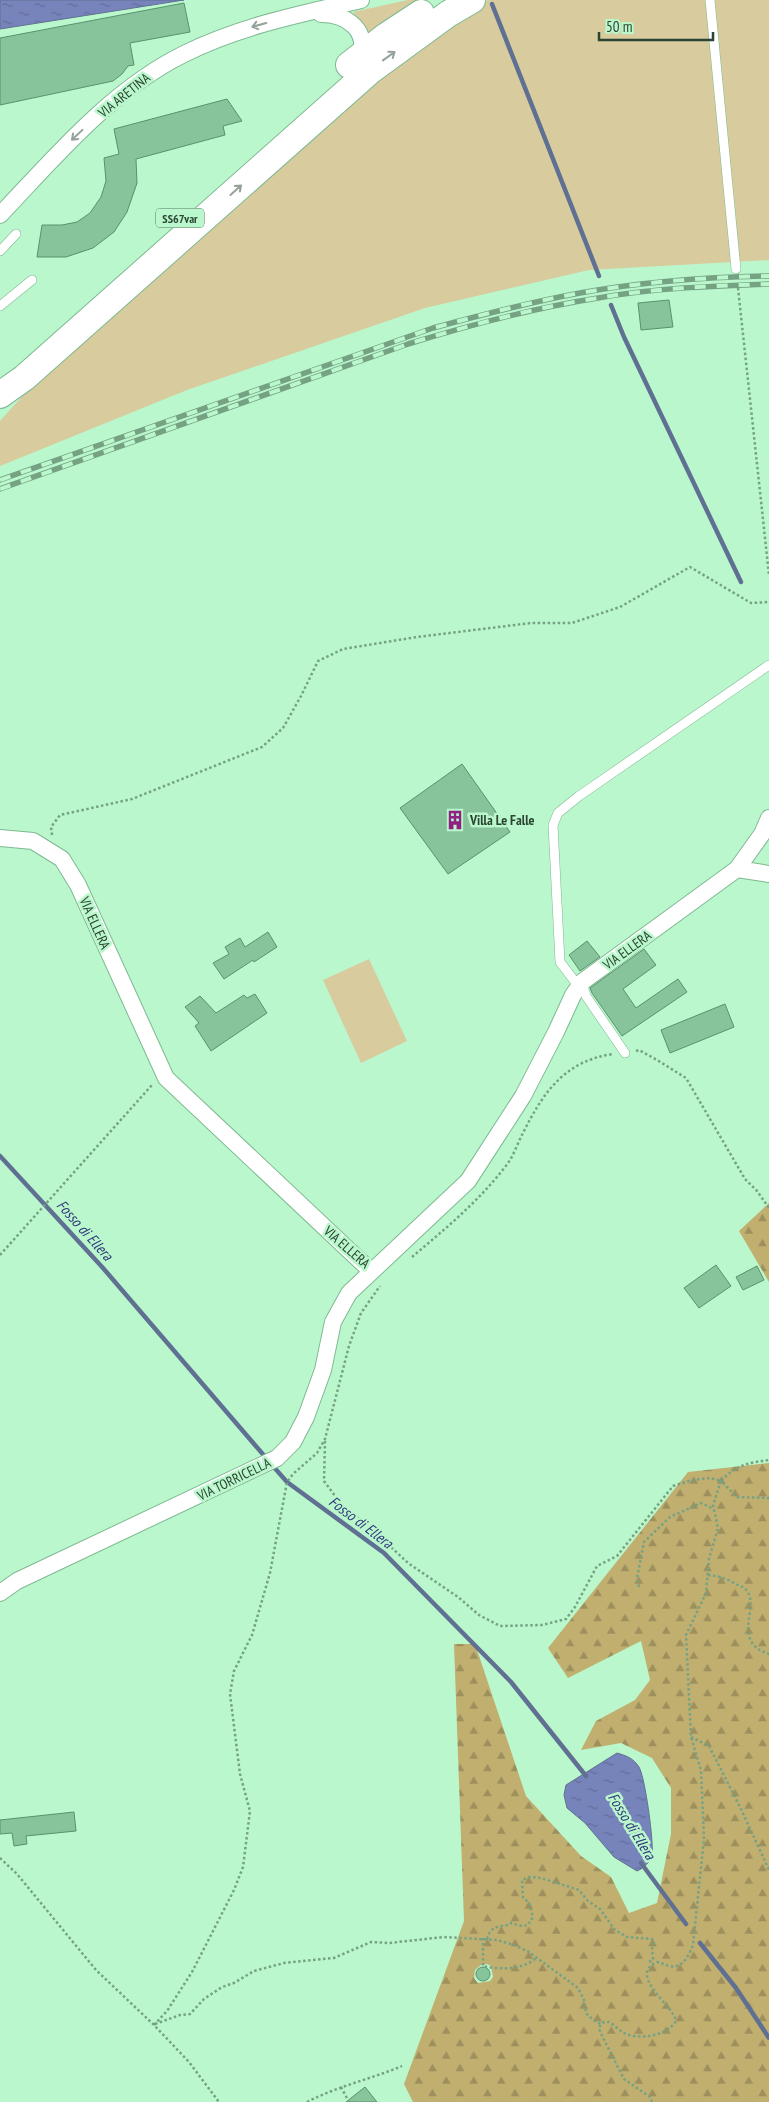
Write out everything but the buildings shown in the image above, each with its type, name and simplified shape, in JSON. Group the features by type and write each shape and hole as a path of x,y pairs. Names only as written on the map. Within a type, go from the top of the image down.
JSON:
{"main road":[{"name":"SS67var","path":"0,384 193,205 361,54 443,0"},
{"name":"SS67var","path":"0,395 24,378 370,70 448,14 472,0"}],"street":[{"name":"VIA ARETINA","path":"0,215 62,149 140,80 183,54 239,31 361,0"},
{"name":"VIA ARETINA","path":"306,13 332,14 344,17 361,37 361,54"},
{"path":"338,99 355,71 361,54"},
{"name":"VIA ELLERA","path":"0,838 33,841 62,859 78,885 166,1078 371,1271 468,1181 523,1096 580,984 737,870 762,834 769,818"},
{"path":"737,870 769,874"},
{"name":"VIA TORRICELLA","path":"0,1593 17,1581 272,1461 293,1442 306,1417 322,1370 333,1322 349,1293 371,1271"}],"lane":[{"path":"710,0 736,269"},
{"path":"0,250 16,234"},
{"path":"0,306 32,280"},
{"path":"625,1053 586,996 580,984 560,962 553,825 558,814 579,796 769,666"}],"path":[{"path":"738,288 769,575"},
{"path":"54,854 51,827 60,815 132,799 262,747 283,728 302,696 318,661 343,649 417,637 530,623 572,623 620,607 690,567 751,603 769,602"},
{"path":"409,1260 475,1203 507,1165 552,1084 573,1067 609,1055 639,1050 686,1078 745,1179 757,1191 769,1208"},
{"path":"0,1256 163,1073"},
{"path":"382,1284 361,1313 349,1346 325,1438 324,1481 341,1504 408,1563 458,1597 479,1615 500,1626 542,1625 566,1619 576,1607 597,1566 617,1556 673,1486 692,1480 710,1478 721,1481 737,1497 769,1498"},
{"path":"154,2025 167,2011 192,1972 244,1867 250,1811 240,1774 230,1694 234,1671 252,1635 270,1573 287,1482 293,1474 317,1453 325,1438"},
{"path":"154,2025 180,2015 190,2014 204,1999 222,1987 234,1983 254,1971 284,1962 334,1958 371,1942 389,1943 444,1937 485,1939 514,1944 537,1957 578,1988 584,2000 586,2013 593,2020 601,2024 609,2022 626,2034 637,2036 662,2033 673,2026 676,2021 673,2011 660,2000 648,1978 647,1972 657,1962 678,1965 686,1959 693,1945 704,1839 701,1770 691,1737 686,1635 706,1593 709,1559 718,1528 713,1505 721,1481 732,1470 754,1462 769,1460"},
{"path":"639,1587 637,1578 641,1550 644,1542 660,1525 684,1509 701,1503 714,1509"},
{"path":"708,1575 727,1579 746,1589 751,1600 747,1623 750,1641 763,1652 769,1654"},
{"path":"691,1737 709,1746 769,1870"},
{"path":"0,1858 17,1874 96,1970 190,2062 219,2102"},
{"path":"537,1957 525,1965 516,1968 496,1969 483,1966 485,1939 489,1932 496,1927 508,1925 511,1922 522,1926 528,1925 533,1917 529,1903 524,1897 522,1880 529,1877 541,1878 579,1890 588,1901 600,1909 615,1930 627,1937 652,1939 654,1942 652,1950 653,1959 650,1961 653,1964"},
{"path":"601,2024 600,2032 624,2079 650,2097 652,2102"},
{"path":"307,2102 341,2086 383,2074 402,2066"},
{"path":"341,2086 349,2102"}],"shaded area":[{"path":"408,0 428,0 369,39 353,12"},
{"path":"488,0 769,0 769,260 589,270 425,308 187,390 0,466 0,421 27,391 437,29"},
{"path":"369,959 407,1041 361,1063 323,980"}],"green space":[{"path":"769,1203 769,1282 739,1231"},
{"path":"769,1463 769,2102 413,2102 404,2084 464,1921 454,1644 475,1644 526,1796 581,1856 611,1877 629,1913 657,1903 671,1834 671,1788 652,1758 621,1743 581,1750 596,1721 635,1700 650,1680 641,1641 568,1678 548,1648 688,1472","holes":["487,1964 491,1966 493,1977 490,1981 478,1983 474,1978 475,1970 481,1965"]}],"water":[{"path":"0,0 184,0 0,29"},
{"path":"617,1753 630,1758 639,1767 646,1796 652,1837 652,1855 650,1860 637,1871 614,1857 585,1823 567,1808 564,1795 566,1785"}],"waterway":[{"path":"492,4 599,276"},
{"path":"611,305 624,337 741,582"},
{"name":"Fosso di Ellera","path":"0,1156 103,1268 267,1459"},
{"name":"Fosso di Ellera","path":"272,1465 287,1482 384,1553 511,1682 586,1776"},
{"name":"Fosso di Ellera","path":"641,1863 686,1924"},
{"name":"Fosso di Ellera","path":"700,1943 736,1988 769,2038"}],"railway":[{"path":"0,480 433,328 469,318 543,300 603,289 674,281 769,276"},
{"path":"0,489 408,344 478,324 574,302 640,292 769,284"}],"place":[{"name":"Villa Le Falle","path":"455,820"}]}
